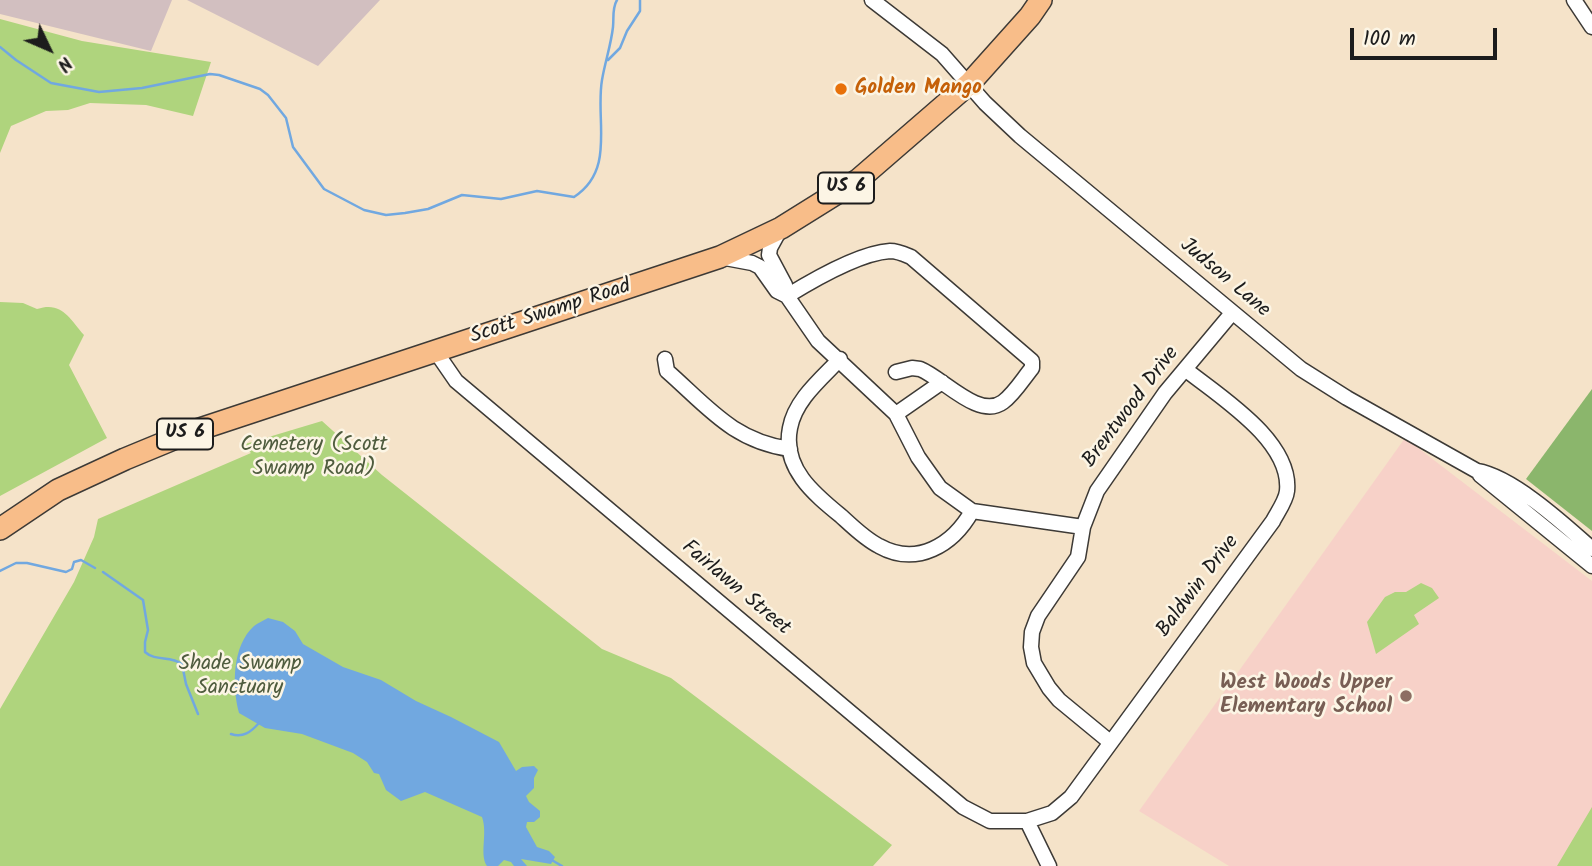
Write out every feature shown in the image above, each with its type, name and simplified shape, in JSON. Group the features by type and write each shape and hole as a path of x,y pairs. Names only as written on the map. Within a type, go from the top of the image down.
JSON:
{"highway":[{"name":"Scott Swamp Road","path":"0,530 58,490 188,433 720,257 781,228 858,180 970,83 1041,0"}],"street":[{"name":"Judson Lane","path":"873,0 943,54 985,103 1020,136 1232,313 1321,382 1477,471 1488,472 1513,486 1592,549"},
{"path":"1574,0 1592,27"},
{"path":"781,228 769,255 785,285 787,296 818,341 897,414 918,457 940,488 972,511 1083,527"},
{"path":"787,296 825,274 866,257 893,251 911,257 1032,362 1032,368 1005,401 993,407 978,405 920,369 896,372"},
{"path":"720,257 760,267 776,291 787,296"},
{"name":"Brentwood Drive","path":"1110,741 1059,700 1049,688 1034,663 1032,632 1038,616 1078,556 1083,527 1097,491 1146,417 1232,313"},
{"name":"Fairlawn Street","path":"436,352 456,381 962,807 990,821 1027,821"},
{"path":"665,359 667,371 733,429 756,442 790,449"},
{"path":"840,359 806,396 790,429 790,449 798,474 812,492 870,541 893,552 920,554 945,545 964,526 972,511"},
{"name":"Baldwin Drive","path":"1027,821 1052,813 1071,797 1273,521 1287,493 1282,460 1264,434 1185,369"},
{"path":"897,414 942,382"},
{"name":"Judson Lane","path":"1477,471 1482,478 1592,566"},
{"path":"1027,821 1049,866"}],"shaded area":[{"path":"0,0 172,0 151,51 0,14"},
{"path":"187,0 380,0 318,66"},
{"name":"West Woods Upper Elementary School","path":"1405,438 1592,581 1592,866 1229,866 1139,811"}],"green space":[{"path":"0,19 82,41 211,62 193,116 146,105 90,103 68,110 46,111 11,126 0,153"},
{"path":"0,302 23,303 37,309 59,309 84,335 69,365 107,438 0,496"},
{"path":"1592,389 1592,531 1526,479"},
{"name":"Shade Swamp Sanctuary","path":"322,421 382,475 602,649 671,678 892,845 873,866 0,866 0,709 74,582 94,537 98,519 251,453 242,445"},
{"path":"1421,583 1432,588 1439,598 1414,615 1419,624 1376,654 1367,622 1385,597 1395,592 1406,592"},
{"path":"1592,807 1592,866 1557,866"}],"water":[{"path":"268,618 283,622 295,631 303,644 343,667 381,680 416,701 499,742 516,771 522,767 534,766 538,770 534,778 534,788 526,796 540,811 540,817 534,822 527,822 526,827 537,847 549,851 555,857 551,864 521,859 527,866 514,866 504,860 498,866 487,866 482,817 425,792 401,801 386,790 379,774 374,773 367,762 353,753 302,734 265,728 239,713 235,679 241,644 254,626"}],"waterway":[{"path":"0,47 51,83 99,92 142,88 210,74 260,89 286,118 293,147 324,189 364,210 386,215 428,209 462,195 501,199 537,191 574,197 587,186 599,159 602,80 617,0"},
{"path":"608,60 620,48 640,11 640,0"},
{"path":"0,571 16,563 27,563 66,572 72,569 74,562 81,560 95,568"},
{"path":"103,572 143,600 148,630 145,652 182,664 186,684 198,714"},
{"path":"231,734 246,733 259,723"},
{"path":"550,859 562,866"}],"place":[{"name":"Golden Mango","path":"841,89"},
{"name":"West Woods Upper Elementary School","path":"1406,696"}],"park label":[{"name":"Cemetery (Scott Swamp Road)","path":"314,458"}]}
